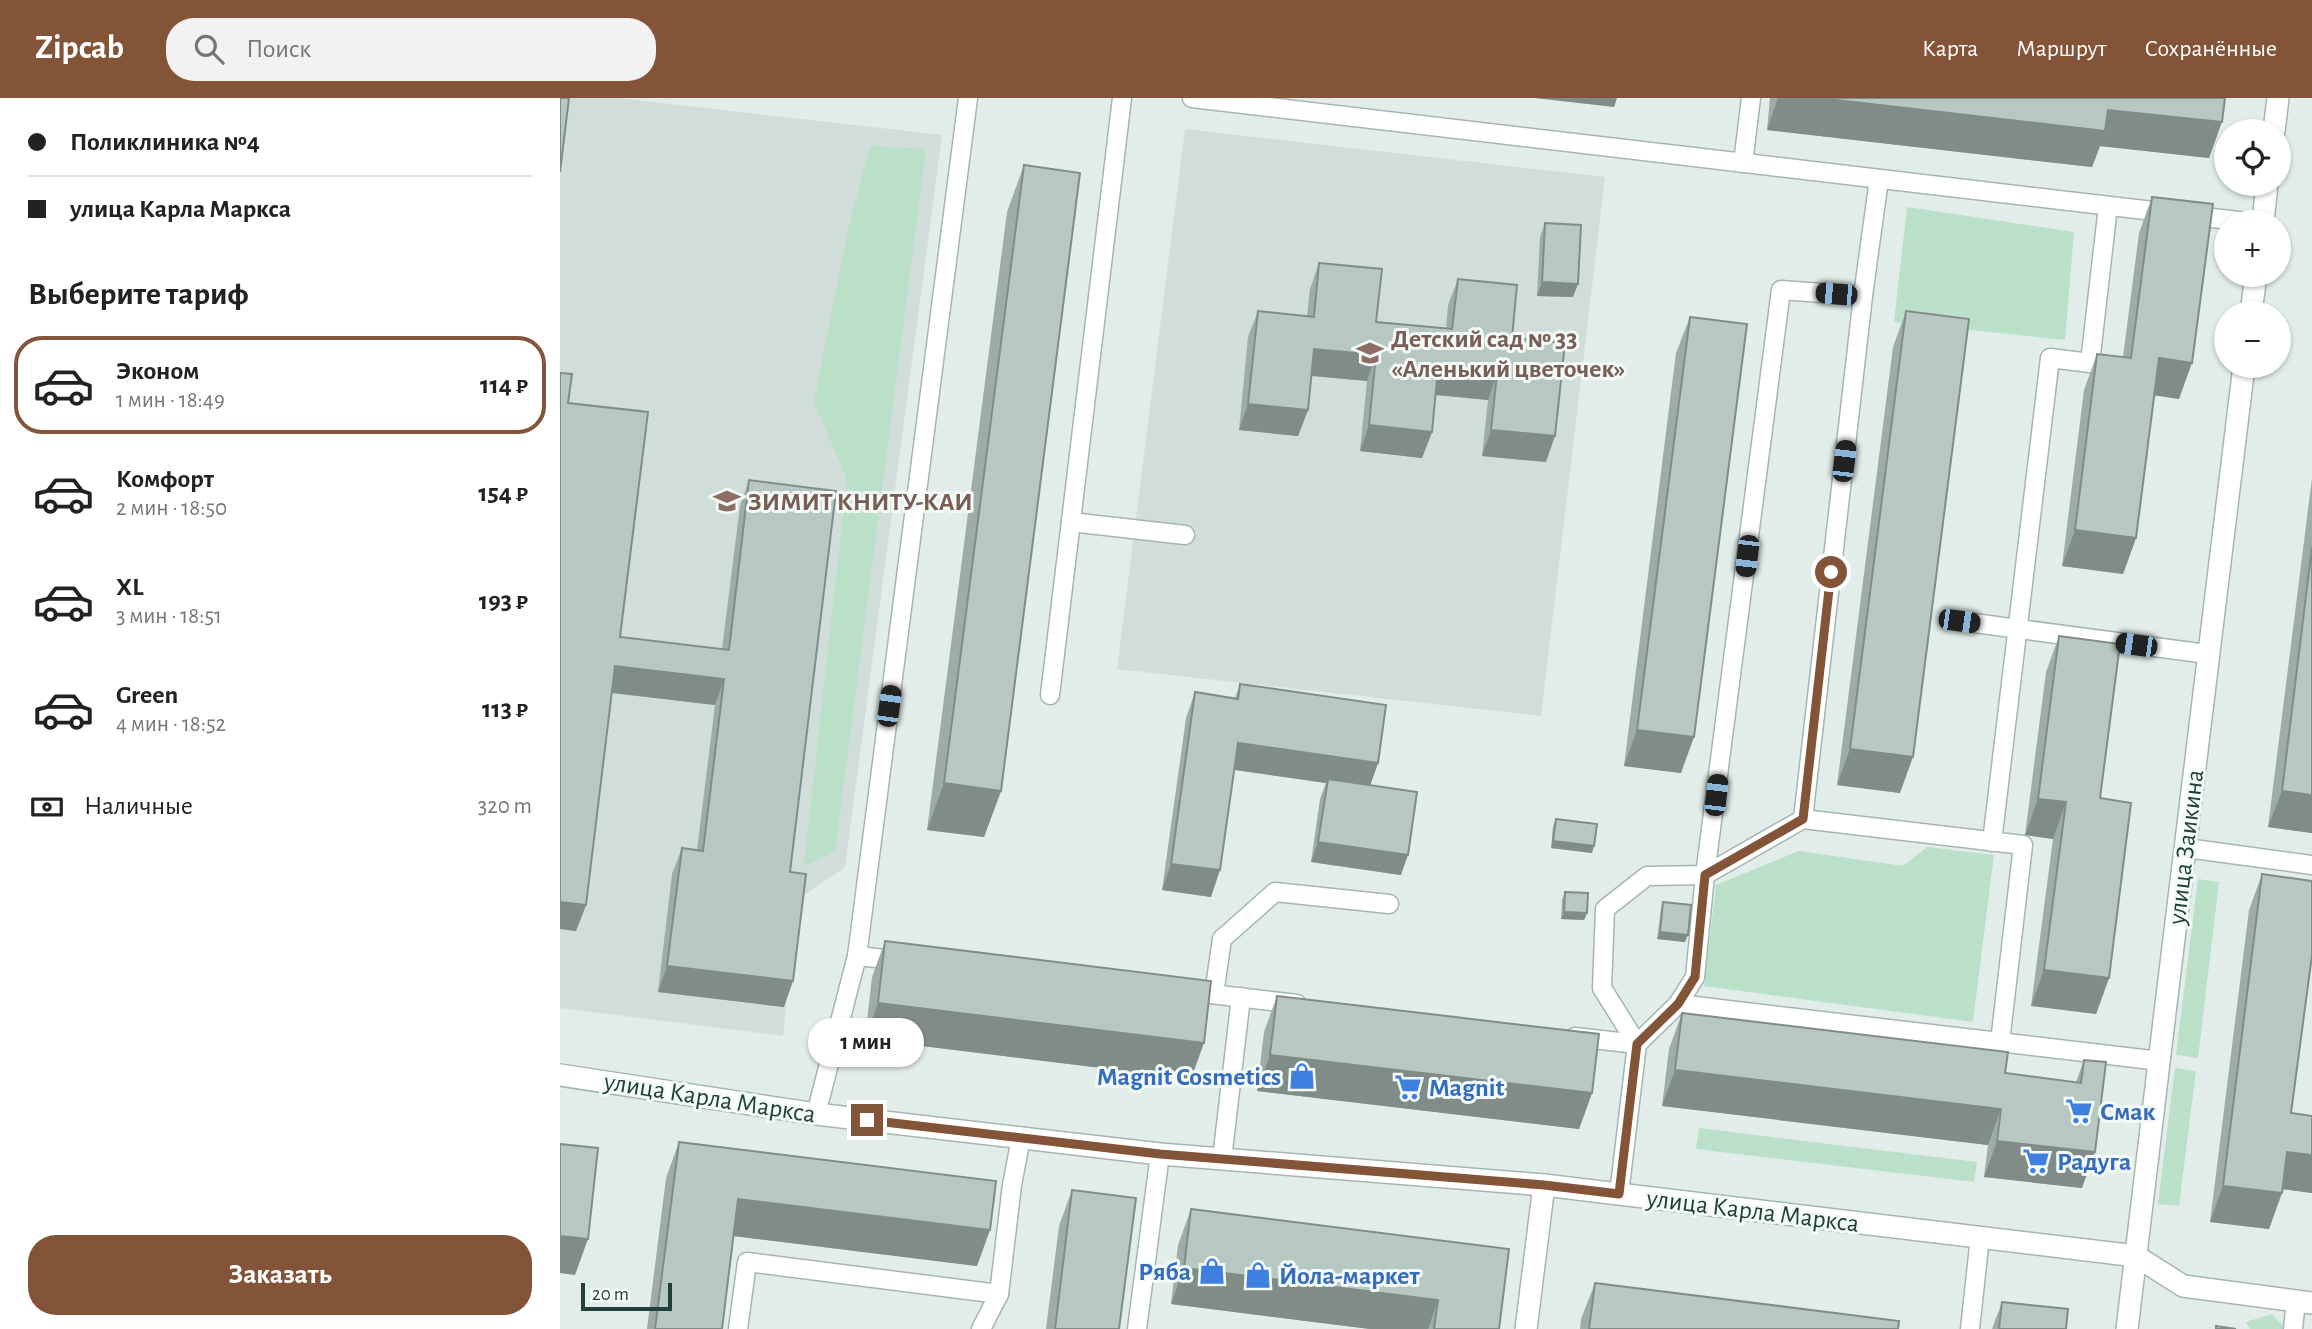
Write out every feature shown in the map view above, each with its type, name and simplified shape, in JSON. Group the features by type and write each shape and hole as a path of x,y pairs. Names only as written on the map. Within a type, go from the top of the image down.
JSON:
{"street":[{"path":"2275,119 2278,98"},
{"name":"улица Заикина","path":"2127,1329 2242,378"},
{"name":"улица Карла Маркса","path":"560,1075 816,1114 1160,1154 1544,1185 2136,1256 2183,1286 2304,1302"},
{"path":"1526,1329 1544,1185"}],"lane":[{"path":"816,1114 857,956 968,98"},
{"path":"1050,695 1122,98"},
{"path":"1192,98 2214,218"},
{"path":"1743,163 1751,98"},
{"path":"1803,819 1879,179"},
{"path":"1992,842 2050,358 2090,363 2108,206"},
{"path":"1637,1044 1678,1004 1695,977 1705,875 1782,290 1863,296"},
{"path":"1071,522 1185,535"},
{"path":"1959,621 2207,654"},
{"path":"1619,1194 1637,1044 1602,988 1605,909 1647,876 1705,875 1803,819 2023,845 2000,1042"},
{"path":"2186,848 2312,865"},
{"path":"1214,994 1222,939 1275,892 1390,904"},
{"path":"857,956 925,963"},
{"path":"1173,990 1309,1005"},
{"path":"1222,1160 1241,997"},
{"path":"1678,1004 2160,1061"},
{"path":"1555,1034 1637,1044"},
{"path":"981,1329 999,1294 1012,1185 1021,1138"},
{"path":"1137,1329 1160,1154"},
{"path":"1970,1329 1980,1237"},
{"path":"738,1329 747,1262 999,1294"},
{"path":"2293,1329 2304,1302"}],"shaded area":[{"name":"ЗИМИТ КНИТУ-КАИ","path":"560,98 618,98 942,135 845,867 797,900 783,1036 560,1008"},
{"name":"Детский сад № 33 «Аленький цветочек»","path":"1185,129 1605,177 1541,716 1117,669"}],"green space":[{"path":"870,146 926,149 835,851 804,866 847,480 814,402 849,226"},
{"path":"1907,207 2074,232 2065,340 1894,322"},
{"path":"1927,847 1994,855 1973,1022 1704,986 1716,885 1799,851 1903,866"},
{"path":"2198,879 2219,882 2198,1058 2176,1055"},
{"path":"2175,1068 2196,1071 2179,1206 2158,1204"},
{"path":"1699,1128 1977,1162 1974,1182 1696,1149"},
{"path":"2272,1314 2286,1329 2250,1329 2246,1322"}],"building":[{"path":"560,98 569,98 560,172"},
{"path":"1819,98 2225,98 2222,119 2214,121 2108,110 2105,131"},
{"path":"1024,165 1080,173 1001,791 944,783"},
{"path":"2152,197 2213,204 2192,363 2159,358 2136,538 2075,530 2097,354 2131,358"},
{"path":"1545,223 1581,225 1578,284 1542,282"},
{"path":"1319,263 1382,269 1376,322 1452,329 1458,279 1517,285 1512,338 1565,343 1555,436 1491,430 1497,374 1438,368 1432,432 1369,425 1376,355 1314,349 1308,410 1248,404 1258,311 1314,317"},
{"path":"1906,311 1969,319 1913,757 1850,749"},
{"path":"1690,317 1747,324 1694,737 1637,730"},
{"path":"560,373 572,374 568,403 648,412 620,637 729,650 749,480 836,491 790,872 806,874 793,981 667,966 682,848 703,851 724,679 615,666 586,905 560,902"},
{"path":"2312,547 2312,795 2282,791"},
{"path":"2059,636 2120,644 2100,798 2131,803 2109,978 2044,970 2066,802 2038,799"},
{"path":"1240,684 1386,705 1378,763 1238,743 1220,870 1171,864 1195,692 1238,699"},
{"path":"1328,779 1417,792 1408,855 1318,842"},
{"path":"1556,819 1597,824 1594,846 1553,841"},
{"path":"2262,874 2312,881 2312,955 2291,1113 2312,1116 2312,1155 2287,1152 2282,1193 2223,1186"},
{"path":"1565,892 1588,893 1587,913 1564,912"},
{"path":"1663,902 1691,905 1688,935 1660,932"},
{"path":"885,941 1211,981 1204,1043 878,1003"},
{"path":"1277,996 1599,1034 1592,1093 1270,1055"},
{"path":"1682,1013 2008,1052 2005,1073 2081,1083 2084,1060 2106,1062 2095,1152 1997,1141 2001,1109 1675,1070"},
{"path":"679,1142 996,1181 990,1230 738,1199 722,1329 655,1329"},
{"path":"560,1144 598,1148 588,1239 560,1236"},
{"path":"1072,1190 1136,1198 1119,1329 1055,1329"},
{"path":"1191,1209 1509,1249 1499,1329 1434,1329 1438,1300 1184,1268"},
{"path":"1595,1283 1899,1321 1898,1329 1589,1329"},
{"path":"2002,1302 2068,1309 2066,1329 1999,1329"}],"place":[{"name":"Детский сад № 33 «Аленький цветочек»","path":"1370,353"},
{"name":"ЗИМИТ КНИТУ-КАИ","path":"727,501"},
{"name":"Magnit Cosmetics","path":"1302,1076"},
{"name":"Magnit","path":"1408,1087"},
{"name":"Смак","path":"2079,1111"},
{"name":"Радуга","path":"2036,1161"},
{"name":"Ряба","path":"1212,1271"},
{"name":"Йола-маркет","path":"1258,1275"}],"route":[{"path":"867,1120 1160,1154 1544,1185 1619,1194 1626,1154 1637,1044 1678,1004 1695,977 1705,875 1803,819 1831,572"}]}
